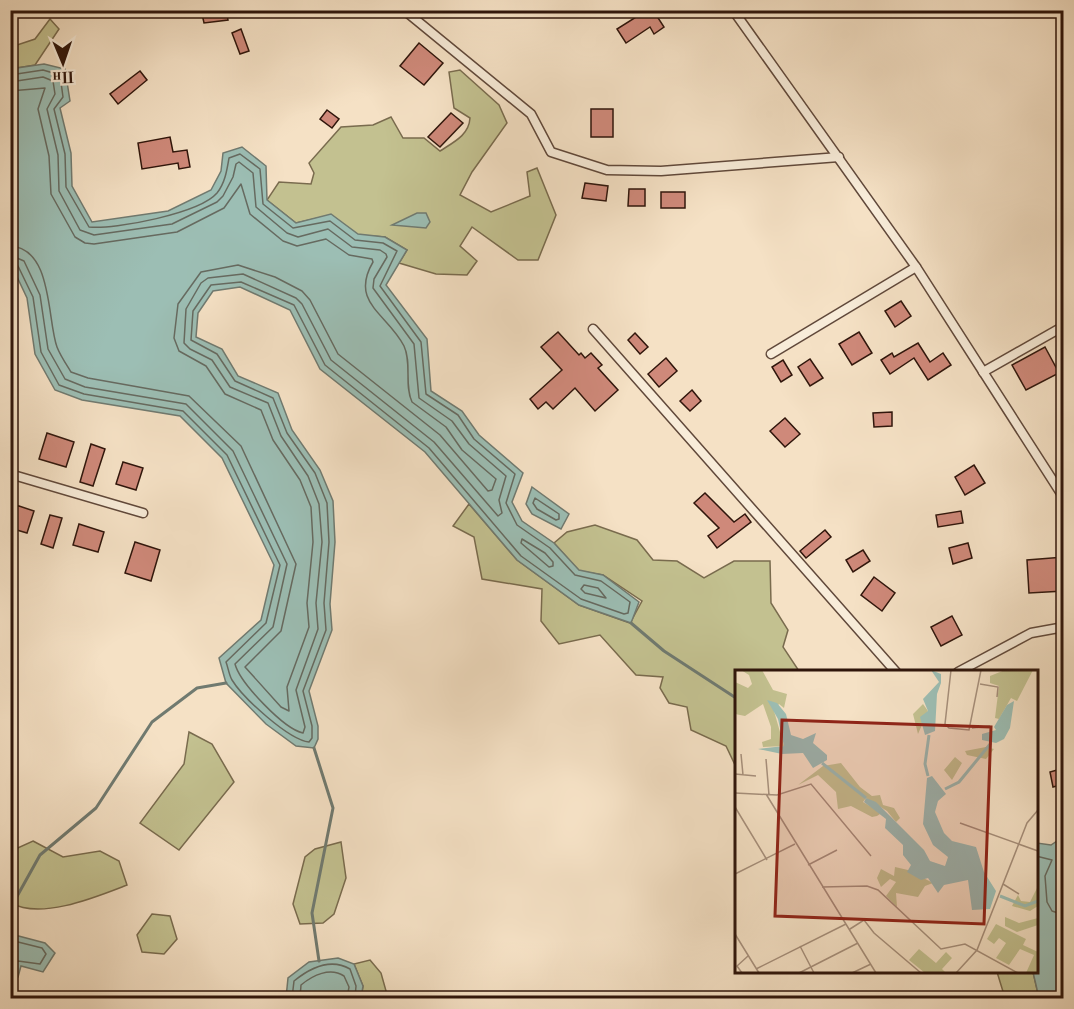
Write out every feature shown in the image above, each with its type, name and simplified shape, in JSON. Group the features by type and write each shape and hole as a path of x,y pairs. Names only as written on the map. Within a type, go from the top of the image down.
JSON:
{"street":[{"path":"404,10 531,114 551,152 607,170 650,171 839,157"},
{"path":"733,10 916,267 1064,498"},
{"path":"771,354 916,267"},
{"path":"983,372 1064,326"},
{"path":"593,329 894,670"},
{"path":"10,474 143,513"},
{"path":"962,670 1031,633 1064,627"}],"shaded area":[{"path":"50,19 59,29 35,65 11,69 11,47 35,39"},
{"path":"460,70 499,105 507,123 472,172 460,195 491,212 530,196 527,172 537,168 556,215 538,260 518,260 472,227 460,246 477,261 467,275 436,274 399,263 407,250 385,237 358,235 331,215 296,223 267,200 279,182 311,184 314,173 309,163 341,127 373,125 391,117 403,138 424,138 440,151 460,138 467,129 470,118 454,108 449,72"},
{"path":"469,504 517,560 579,605 630,623 642,601 603,575 579,571 554,543 567,532 595,525 637,540 653,560 677,561 704,578 734,561 770,561 771,603 788,630 783,647 798,670 735,670 735,765 726,746 691,730 687,707 669,703 660,688 663,677 636,675 600,635 559,644 541,621 542,589 482,579 474,537 453,526"},
{"path":"189,732 212,744 234,782 179,850 140,823 184,764"},
{"path":"33,841 63,857 100,851 119,861 127,885 69,905 53,908 23,908 11,903 11,851"},
{"path":"341,842 346,878 334,914 323,923 300,924 293,904 305,857 315,849"},
{"path":"152,914 170,916 177,939 164,954 142,952 137,935"},
{"path":"370,960 381,973 388,998 361,998 363,986 354,964"},
{"path":"997,973 1033,973 1039,998 1005,998"}],"water":[{"path":"44,64 65,69 70,101 60,108 71,153 72,186 92,222 168,211 211,190 221,171 223,153 242,147 266,166 267,200 296,223 331,214 358,234 385,237 407,250 386,285 427,339 431,391 462,411 479,435 523,473 512,502 522,521 554,543 579,570 603,575 639,602 631,623 579,605 517,560 425,452 320,369 290,310 240,287 213,291 198,313 196,337 222,349 238,376 278,393 292,430 320,470 333,501 335,542 330,604 332,630 309,691 318,726 318,739 314,748 296,746 266,724 226,683 219,658 261,620 274,565 222,458 180,416 82,400 55,390 35,354 27,298 11,264 10,69"},
{"path":"417,213 426,213 430,222 426,228 392,225"},
{"path":"532,487 569,514 561,529 532,514 526,504"},
{"path":"1063,837 1063,873 1059,875 1060,899 1064,907 1063,998 1039,998 1033,973 1038,973 1038,843 1051,845"},
{"path":"11,934 45,943 55,953 43,972 21,966 18,977 11,983"},
{"path":"338,958 354,964 363,986 361,998 286,998 288,978 309,962"}],"building":[{"path":"226,10 228,20 204,23 202,14"},
{"path":"639,10 653,10 664,27 654,34 650,27 626,43 617,29 641,14"},
{"path":"241,29 249,51 240,54 232,33"},
{"path":"419,43 443,63 424,85 400,66"},
{"path":"140,71 147,80 118,104 110,94"},
{"path":"591,109 613,109 613,137 591,137"},
{"path":"327,110 339,119 332,128 320,119"},
{"path":"451,113 463,123 440,147 428,137"},
{"path":"170,137 173,152 187,150 190,167 179,169 178,163 142,169 138,143"},
{"path":"585,183 608,186 606,201 582,198"},
{"path":"629,189 645,189 645,206 628,206"},
{"path":"661,192 685,192 685,208 661,208"},
{"path":"901,301 911,316 895,327 885,311"},
{"path":"558,332 579,355 581,353 585,358 591,353 602,365 598,368 618,390 595,411 575,388 553,409 546,402 538,409 530,399 562,370 541,347"},
{"path":"859,332 872,353 852,365 839,344"},
{"path":"635,333 648,347 640,354 628,340"},
{"path":"918,343 930,362 943,353 951,365 928,380 914,358 890,374 881,360 892,353 894,357"},
{"path":"1045,347 1059,373 1026,390 1012,365"},
{"path":"666,358 677,371 659,387 648,374"},
{"path":"810,359 823,378 810,386 798,367"},
{"path":"783,360 792,375 781,382 772,367"},
{"path":"692,390 701,401 690,411 680,401"},
{"path":"892,412 892,426 874,427 873,413"},
{"path":"785,418 800,434 785,447 770,431"},
{"path":"47,433 74,442 66,467 39,459"},
{"path":"91,444 105,449 93,486 80,482"},
{"path":"123,462 143,468 136,490 116,484"},
{"path":"974,465 985,483 965,495 955,477"},
{"path":"705,493 734,522 745,514 751,522 717,548 708,536 719,528 694,503"},
{"path":"16,505 34,511 27,533 10,528"},
{"path":"961,511 963,523 938,527 936,515"},
{"path":"50,515 62,518 53,548 41,544"},
{"path":"79,524 104,532 98,552 73,545"},
{"path":"825,530 831,537 806,558 800,551"},
{"path":"135,542 160,550 151,581 125,573"},
{"path":"968,543 972,558 953,564 949,548"},
{"path":"863,550 870,561 853,572 846,560"},
{"path":"1064,557 1064,591 1029,593 1027,560"},
{"path":"874,577 895,593 882,611 861,595"},
{"path":"952,616 962,635 941,646 931,627"},
{"path":"1064,768 1064,784 1053,787 1050,772"}],"waterway":[{"path":"631,623 664,651 735,697"},
{"path":"10,909 40,855 96,808 152,722 197,688 226,683"},
{"path":"314,748 333,808 312,913 319,961"}]}
